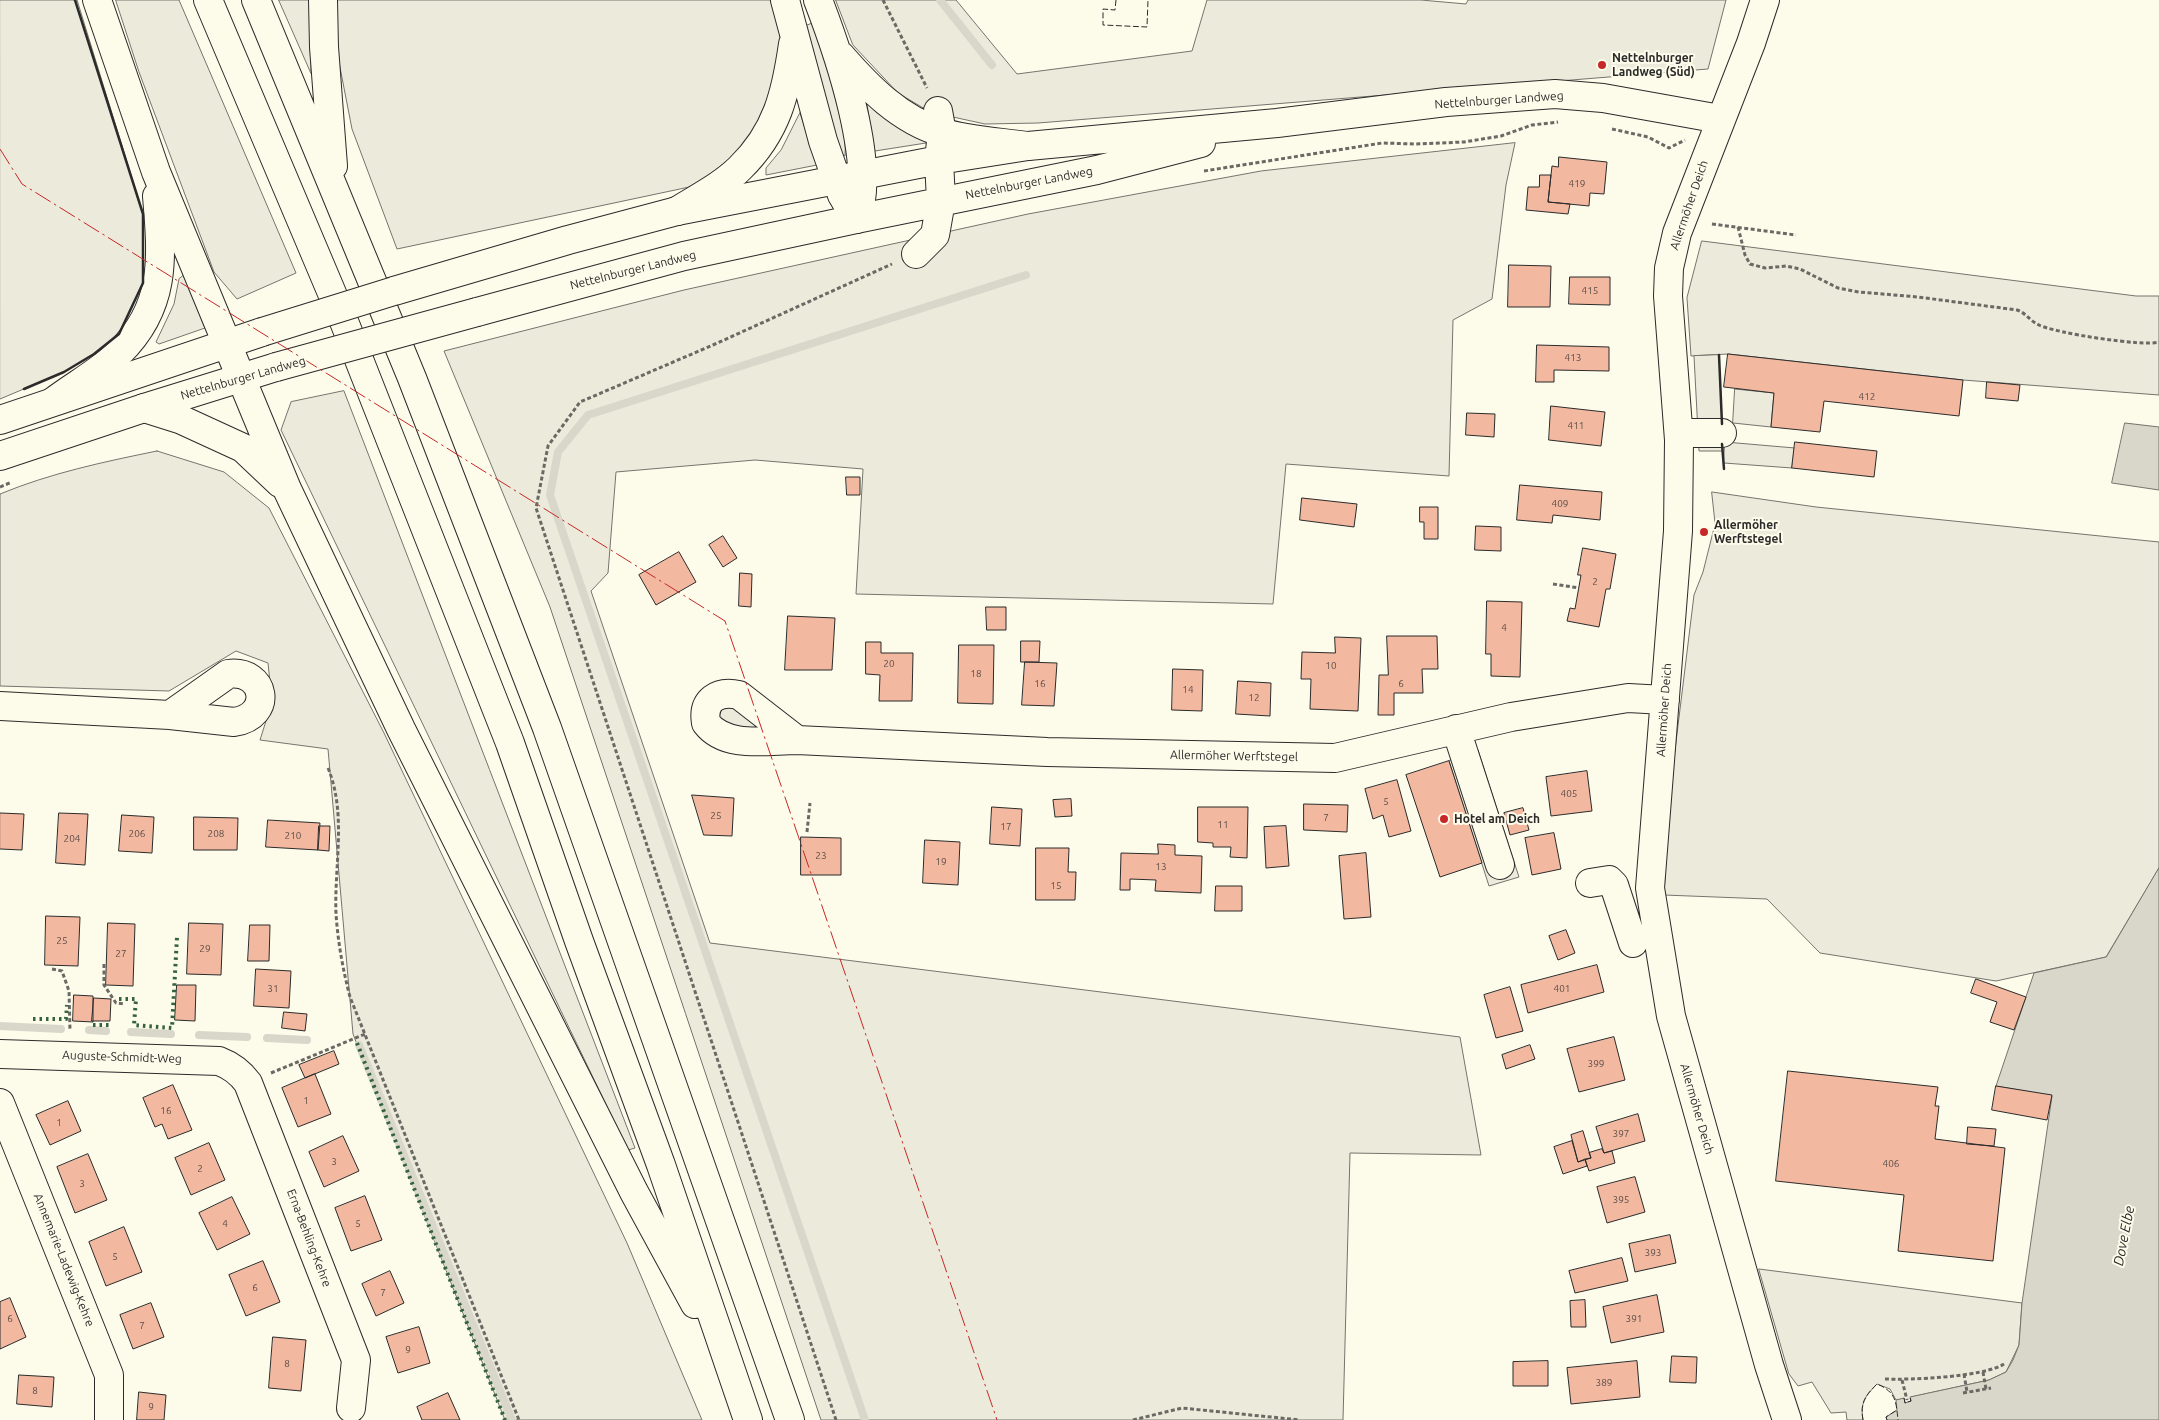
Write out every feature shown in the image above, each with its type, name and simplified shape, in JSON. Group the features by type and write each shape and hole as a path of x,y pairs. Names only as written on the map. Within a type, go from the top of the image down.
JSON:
{"main road":[{"path":"97,0 156,172 287,489 401,728 634,1192 731,1369"},
{"path":"208,0 349,332 510,743 748,1420"},
{"path":"256,0 412,378 547,728 790,1420"},
{"path":"323,0 324,48 336,192"},
{"path":"785,0 823,141 849,178 864,191 861,208 856,220"},
{"path":"818,0 838,52 850,99 849,178"},
{"name":"Allermöher Deich","path":"1765,0 1751,43 1677,232 1669,268 1668,296 1679,433 1678,531 1650,888 1670,1016 1769,1365 1787,1420"},
{"path":"677,211 739,169 758,148 773,126 783,99 794,32"},
{"path":"838,52 878,95 908,116 940,122 1028,146"},
{"name":"Nettelnburger Landweg","path":"0,420 54,400 262,332 568,240 677,211 939,160 1028,146 1277,123 1446,102 1556,94 1603,98 1720,119"},
{"path":"916,254 935,234 941,201 940,122"},
{"name":"Nettelnburger Landweg","path":"0,456 276,367 684,256 1096,170 1277,123"},
{"path":"54,400 118,354 142,328 156,296 161,248 156,172"},
{"path":"144,408 182,420 243,448 287,489"},
{"path":"1679,433 1722,433"},
{"name":"Allermöher Werftstegel","path":"797,740 1047,752 1335,758 1510,716 1628,698 1665,700"},
{"path":"0,706 170,715"},
{"path":"1456,729 1500,865"},
{"path":"1590,883 1609,880 1614,885 1633,943"},
{"name":"Auguste-Schmidt-Weg","path":"0,1054 219,1061 231,1066 244,1078"},
{"name":"Erna-Behling-Kehre","path":"244,1078 356,1360 351,1408"},
{"name":"Annemarie-Ladewig-Kehre","path":"0,1104 109,1374 109,1420"}],"path":[{"path":"883,0 940,122"},
{"path":"1607,128 1648,137 1669,148 1720,119"},
{"path":"1199,172 1382,143 1464,142 1501,136 1532,125 1559,122"},
{"path":"1712,224 1796,234"},
{"path":"1738,227 1745,255 1750,264 1765,268 1786,266 1800,269 1838,288 1859,292 1918,297 2016,310 2026,313 2037,325 2074,336 2159,342"},
{"path":"836,1420 536,508 548,446 580,402 713,346 916,254"},
{"path":"1553,584 1578,588"},
{"path":"328,768 332,780 339,833 336,913 341,964 350,997 519,1420"},
{"path":"807,832 810,803"},
{"path":"104,964 104,985 116,1003 124,1004"},
{"path":"52,969 62,971 69,991 69,1055"},
{"path":"244,1078 365,1034"},
{"path":"1886,1378 1902,1380 1983,1372 2004,1364"},
{"path":"1983,1372 1986,1389"},
{"path":"1964,1374 1965,1393 1991,1388"},
{"path":"1902,1380 1907,1400"},
{"path":"1133,1420 1182,1408 1300,1420"}],"shaded area":[{"path":"0,0 77,0 143,214 143,283 119,334 94,354 64,372 0,399"},
{"path":"116,0 179,0 296,273 237,299 214,272 139,72"},
{"path":"279,0 312,0 311,73"},
{"path":"334,0 776,0 780,10 780,57 763,116 735,155 694,186 397,249 352,129 336,47"},
{"path":"836,0 956,0 1017,74 1192,51 1207,0 1421,0 1466,4 1468,0 1726,0 1708,69 1038,123 985,124 930,112 898,93 853,45"},
{"path":"813,23 839,107 845,141 845,156 840,153 806,26"},
{"path":"867,103 926,140 926,143 875,151"},
{"path":"800,113 817,165 766,175 766,168 781,150"},
{"path":"1515,143 1506,185 1492,299 1453,320 1449,476 1286,464 1273,604 856,594 863,469 755,460 616,472 608,573 591,591 710,943 1460,1037 1481,1155 1350,1153 1343,1420 821,1420 550,607 444,351 684,290 1028,214 1261,171"},
{"path":"1702,241 2136,296 2159,296 2159,395 1963,380 1728,354 1691,356 1687,298"},
{"path":"183,276 188,282 205,328 159,344 156,342 174,304 179,279"},
{"path":"1719,355 1723,451 1699,451 1694,356"},
{"path":"1735,389 1774,393 1771,427 1733,423"},
{"path":"344,391 635,1148 628,1150 281,430 291,402"},
{"path":"1725,442 1795,448 1792,468 1724,463"},
{"path":"157,451 224,472 269,508 384,733 627,1243 702,1420 505,1420 353,1034 328,749 260,740 272,702 268,663 236,651 169,691 0,686 0,494 58,474"},
{"path":"1712,492 1816,507 2159,542 2159,868 2106,957 1996,981 1820,953 1767,899 1664,895 1669,799 1694,595 1703,572 1715,524"},
{"path":"728,704 768,728 724,727 716,711"},
{"path":"1478,750 1519,877 1489,886 1449,761"},
{"path":"1759,1269 2022,1303 2019,1345 2006,1372 1989,1380 1911,1397 1911,1401 1905,1403 1903,1399 1896,1400 1890,1389 1877,1384 1864,1400 1862,1409 1863,1420 1847,1420 1846,1412 1831,1413 1812,1382 1798,1386 1789,1374"}],"water":[{"path":"2125,423 2159,427 2159,490 2112,483"},
{"name":"Dove Elbe","path":"2159,868 2159,1420 1887,1420 1886,1417 1897,1410 1896,1400 1904,1398 1905,1403 1911,1401 1910,1397 1989,1380 2006,1372 2013,1360 2019,1345 2022,1303 2052,1096 1996,1086 2034,973 2106,957"}],"building":[{"path":"1559,157 1607,162 1604,194 1590,193 1589,206 1548,202 1552,166 1558,167"},
{"path":"1540,175 1551,175 1548,202 1570,204 1568,214 1526,210 1528,187 1539,187"},
{"path":"1509,265 1551,266 1550,307 1508,307"},
{"path":"1570,277 1610,277 1610,305 1569,304"},
{"path":"1537,345 1609,347 1609,371 1554,370 1554,382 1536,382"},
{"path":"1728,354 1963,380 1959,416 1824,401 1820,432 1771,427 1774,393 1724,387"},
{"path":"1987,382 2020,385 2018,401 1986,398"},
{"path":"1551,406 1605,412 1601,446 1549,440"},
{"path":"1467,413 1495,414 1494,437 1466,435"},
{"path":"1795,442 1877,451 1874,477 1792,468"},
{"path":"846,477 860,477 860,495 847,495"},
{"path":"1520,485 1602,492 1600,520 1553,515 1552,523 1517,520"},
{"path":"1302,498 1357,504 1354,527 1300,520"},
{"path":"1420,507 1438,507 1438,539 1424,539 1424,522 1420,522"},
{"path":"1476,526 1501,527 1501,551 1475,550"},
{"path":"723,536 737,558 723,567 709,545"},
{"path":"1583,548 1616,554 1610,589 1606,589 1599,627 1567,621 1570,608 1575,609 1581,575 1578,575"},
{"path":"679,552 696,582 656,605 639,575"},
{"path":"740,573 752,574 751,607 739,606"},
{"path":"1487,601 1522,602 1520,677 1491,676 1491,654 1486,654"},
{"path":"986,607 1006,607 1006,630 987,630"},
{"path":"788,616 835,618 832,670 785,670"},
{"path":"1387,636 1437,636 1438,669 1422,669 1423,693 1394,693 1394,715 1378,715 1379,675 1388,675"},
{"path":"1335,637 1361,638 1358,711 1310,709 1311,679 1301,679 1302,652 1335,653"},
{"path":"1021,641 1040,641 1039,662 1021,662"},
{"path":"866,642 881,642 881,653 913,653 912,701 879,701 880,675 866,674"},
{"path":"959,645 994,645 993,704 958,703"},
{"path":"1025,662 1057,663 1054,706 1022,705"},
{"path":"1173,669 1203,670 1202,711 1172,710"},
{"path":"1238,681 1271,683 1270,716 1236,714"},
{"name":"Hotel am Deich","path":"1449,761 1482,863 1440,877 1406,775"},
{"path":"1587,771 1592,811 1551,816 1546,777"},
{"path":"1397,780 1411,831 1389,837 1383,815 1373,819 1365,789"},
{"path":"692,795 734,798 732,836 704,835"},
{"path":"1071,799 1072,816 1055,817 1053,800"},
{"path":"1304,804 1348,805 1347,832 1304,830"},
{"path":"992,807 1022,809 1020,846 990,844"},
{"path":"1198,807 1248,807 1247,858 1230,857 1231,847 1213,847 1213,843 1198,842"},
{"path":"1523,808 1529,830 1510,835 1504,813"},
{"path":"0,813 24,814 22,850 0,849"},
{"path":"59,813 88,814 85,865 56,863"},
{"path":"122,815 154,817 152,853 119,851"},
{"path":"194,817 238,818 237,850 194,850"},
{"path":"268,820 320,823 318,850 266,847"},
{"path":"319,826 330,826 329,851 318,850"},
{"path":"1286,826 1289,866 1266,868 1264,827"},
{"path":"1554,833 1561,869 1532,875 1525,838"},
{"path":"801,837 841,838 841,875 801,875"},
{"path":"925,840 960,842 958,885 923,883"},
{"path":"1158,844 1175,845 1175,855 1202,856 1201,893 1155,891 1156,880 1130,879 1130,890 1120,890 1121,853 1158,854"},
{"path":"1036,848 1069,848 1068,872 1076,872 1075,900 1036,900"},
{"path":"1366,853 1371,917 1344,919 1339,856"},
{"path":"1216,886 1242,886 1242,911 1215,911"},
{"path":"46,916 80,917 78,966 45,965"},
{"path":"108,923 135,924 133,986 106,985"},
{"path":"189,923 223,924 221,975 187,974"},
{"path":"250,925 270,925 269,961 248,961"},
{"path":"1566,930 1575,953 1558,960 1549,936"},
{"path":"1597,965 1604,992 1528,1013 1521,985"},
{"path":"256,969 291,971 289,1008 254,1006"},
{"path":"1976,979 2026,997 2014,1030 1990,1022 1997,1002 1971,993"},
{"path":"177,985 196,985 195,1021 175,1020"},
{"path":"1510,987 1523,1031 1496,1038 1484,995"},
{"path":"74,995 93,996 93,1022 73,1021"},
{"path":"94,998 111,999 110,1021 92,1021"},
{"path":"284,1012 307,1014 305,1031 282,1028"},
{"path":"1614,1037 1625,1080 1579,1092 1567,1049"},
{"path":"1530,1045 1535,1059 1506,1069 1502,1055"},
{"path":"334,1051 339,1064 305,1078 299,1065"},
{"path":"1788,1071 1938,1087 1935,1106 1939,1106 1935,1139 2005,1148 1993,1261 1898,1251 1904,1195 1776,1181"},
{"path":"315,1074 331,1114 298,1127 282,1088"},
{"path":"173,1085 192,1130 168,1139 162,1124 155,1127 143,1098"},
{"path":"1996,1086 2052,1095 2047,1120 1992,1110"},
{"path":"68,1101 81,1131 50,1145 36,1115"},
{"path":"1638,1114 1645,1141 1604,1153 1596,1127"},
{"path":"1968,1127 1996,1129 1994,1146 1967,1144"},
{"path":"1583,1131 1591,1158 1578,1162 1571,1135"},
{"path":"343,1136 359,1171 324,1187 309,1152"},
{"path":"1572,1141 1578,1162 1585,1159 1587,1166 1563,1174 1554,1147"},
{"path":"209,1143 225,1180 191,1195 175,1158"},
{"path":"1602,1149 1604,1153 1612,1151 1615,1163 1589,1171 1585,1159 1591,1158 1589,1153"},
{"path":"88,1154 107,1200 75,1213 57,1167"},
{"path":"1635,1177 1645,1212 1607,1223 1597,1187"},
{"path":"365,1196 382,1240 351,1251 335,1208"},
{"path":"232,1197 250,1234 217,1250 199,1213"},
{"path":"124,1227 142,1272 106,1286 89,1242"},
{"path":"1670,1235 1676,1263 1635,1272 1629,1244"},
{"path":"1622,1258 1628,1281 1575,1293 1569,1271"},
{"path":"263,1261 280,1302 246,1316 229,1275"},
{"path":"390,1271 404,1303 376,1316 362,1284"},
{"path":"1657,1295 1664,1332 1611,1343 1603,1307"},
{"path":"10,1298 26,1337 0,1349 0,1302"},
{"path":"1585,1300 1586,1327 1571,1327 1570,1301"},
{"path":"151,1303 164,1337 133,1349 120,1315"},
{"path":"419,1327 430,1363 398,1373 386,1337"},
{"path":"273,1337 306,1340 301,1391 269,1388"},
{"path":"1672,1356 1697,1357 1696,1383 1670,1382"},
{"path":"1548,1361 1548,1386 1513,1386 1513,1362"},
{"path":"1637,1361 1640,1397 1571,1404 1567,1368"},
{"path":"19,1375 54,1377 52,1407 17,1404"},
{"path":"139,1392 166,1395 164,1420 137,1420"},
{"path":"448,1393 460,1420 422,1420 417,1407"}],"waterway":[{"path":"940,0 992,65"},
{"path":"865,1420 550,495 558,452 588,415 1026,275"},
{"path":"0,1026 61,1029"},
{"path":"89,1030 106,1031"},
{"path":"131,1032 171,1034"},
{"path":"199,1035 247,1037"},
{"path":"267,1038 307,1040"},
{"path":"359,1045 512,1420"}],"hedge":[{"path":"119,999 136,999 134,1025 172,1028 177,937"},
{"path":"33,1019 66,1019 67,1005"},
{"path":"93,1025 112,1025"},
{"path":"357,1043 505,1420"}],"fence":[{"path":"1116,0 1115,10 1103,9 1103,25 1147,27 1148,0"},
{"path":"1863,1420 1862,1409 1864,1400 1877,1384 1888,1390 1894,1398 1898,1420"},
{"path":"1904,1398 1905,1403 1911,1401 1910,1397"},
{"path":"1887,1420 1886,1417 1897,1410"}],"wall":[{"path":"24,389 64,372 94,354 119,334 143,283 143,214 75,0"},
{"path":"1719,355 1722,424"},
{"path":"1722,444 1724,469"}],"power":[{"path":"0,149 22,184 725,621 997,1420"}],"place":[{"name":"Nettelnburger Landweg (Süd)","path":"1602,65"},
{"name":"Allermöher Werftstegel","path":"1704,532"},
{"name":"Hotel am Deich","path":"1444,819"}]}
